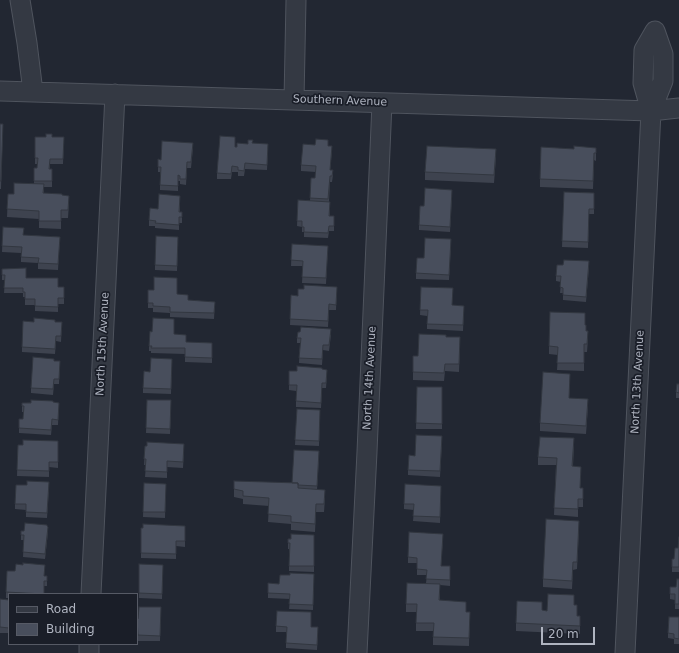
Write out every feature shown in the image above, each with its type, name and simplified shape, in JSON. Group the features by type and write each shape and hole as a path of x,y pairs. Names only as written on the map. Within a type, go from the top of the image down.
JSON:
{"street":[{"path":"20,0 27,43 32,92"},
{"path":"294,100 296,0"},
{"name":"Southern Avenue","path":"0,91 651,112 679,108"},
{"name":"North 15th Avenue","path":"91,593 115,94"},
{"name":"North 14th Avenue","path":"356,653 382,103"},
{"name":"North 13th Avenue","path":"625,653 651,112"}],"building":[{"path":"0,124 3,124 1,181 0,181"},
{"path":"46,134 52,134 52,137 64,137 63,159 50,159 49,169 52,169 52,181 34,181 34,168 37,168 38,158 35,158 35,137 46,137"},
{"path":"220,136 235,137 235,147 237,147 237,143 248,144 248,140 253,140 252,143 268,144 267,165 245,163 244,171 238,170 238,167 232,166 231,174 217,173"},
{"path":"316,139 328,140 328,146 332,146 330,170 333,170 332,176 330,176 328,199 310,198 311,178 315,178 316,166 301,165 303,144 315,145"},
{"path":"162,141 193,143 191,162 187,162 186,179 180,179 180,176 178,175 178,186 160,185 161,167 158,167 158,159 161,160"},
{"path":"427,146 496,149 494,175 425,172"},
{"path":"574,146 596,148 596,153 594,153 593,181 540,179 541,147 574,149"},
{"path":"14,183 44,184 43,193 69,196 68,210 61,210 61,221 39,221 39,211 7,209 8,194 14,194"},
{"path":"425,188 452,190 450,227 419,225 420,206 424,206"},
{"path":"564,192 594,193 594,209 589,209 588,242 562,241"},
{"path":"159,194 180,196 179,212 182,212 182,217 179,217 179,225 155,223 156,221 149,220 150,208 158,209"},
{"path":"298,200 330,202 329,216 334,216 334,226 329,226 328,233 304,232 302,221 297,221"},
{"path":"3,227 24,228 23,235 60,237 58,264 38,263 39,258 21,257 22,247 2,246"},
{"path":"156,236 178,237 177,266 155,265"},
{"path":"425,238 451,239 449,275 416,273 417,258 424,258"},
{"path":"292,244 328,246 326,278 302,277 303,261 291,260"},
{"path":"564,260 589,261 586,297 563,295 563,288 560,287 561,276 556,276 557,265 563,265"},
{"path":"26,268 26,278 58,278 58,287 64,287 64,298 58,298 58,307 35,306 35,299 25,299 25,292 23,292 23,288 4,288 5,275 2,275 2,269"},
{"path":"154,277 177,278 177,294 188,295 188,300 215,302 214,313 170,312 170,307 153,306 153,303 148,303 148,290 154,290"},
{"path":"304,285 337,287 336,305 329,304 328,321 290,319 291,295 298,296 298,289 304,289"},
{"path":"421,287 453,288 452,305 464,306 463,325 427,324 428,310 420,310"},
{"path":"550,312 585,313 586,331 588,331 587,344 584,344 584,363 557,363 558,347 549,346"},
{"path":"34,318 62,322 61,336 56,336 55,349 22,347 23,321 34,322"},
{"path":"153,318 174,319 174,334 186,335 186,342 212,343 212,358 185,357 185,348 151,348 152,346 149,346 150,331 152,332"},
{"path":"301,327 331,329 329,345 323,345 322,359 299,358 301,338 297,338"},
{"path":"419,334 460,337 459,364 445,364 444,373 413,372 413,356 418,356"},
{"path":"33,357 60,361 59,379 54,379 53,389 31,388"},
{"path":"151,358 172,359 171,389 143,388 144,371 150,372"},
{"path":"297,366 322,368 327,370 326,383 322,383 321,403 296,401 297,385 289,385 289,371 297,371"},
{"path":"543,372 570,374 569,398 588,399 586,426 540,423"},
{"path":"677,384 679,384 679,393 676,392"},
{"path":"417,387 442,387 442,424 416,423"},
{"path":"31,400 53,401 59,403 58,420 52,419 51,430 19,428 19,419 23,419 24,406 22,406 22,403 31,403"},
{"path":"147,400 171,400 170,429 146,428"},
{"path":"297,409 320,410 319,441 295,440"},
{"path":"416,435 442,436 440,471 408,470 409,455 415,456"},
{"path":"540,437 574,438 572,466 581,467 580,488 583,488 583,499 578,499 578,509 554,508 557,458 538,457"},
{"path":"23,440 58,441 58,462 49,462 49,471 17,470 18,445 23,445"},
{"path":"147,442 184,444 183,462 167,461 167,472 145,471 146,459 144,459 145,446 147,446"},
{"path":"294,450 319,451 317,486 298,485 298,483 292,483"},
{"path":"27,481 49,482 47,513 26,512 26,504 15,504 16,485 27,485"},
{"path":"234,481 298,483 298,488 325,490 324,504 316,504 315,524 291,522 291,516 268,514 269,498 243,496 243,491 234,489"},
{"path":"144,483 166,484 165,512 143,512"},
{"path":"405,484 441,486 440,517 413,516 414,504 404,504"},
{"path":"546,519 579,521 577,562 573,562 572,581 543,579"},
{"path":"25,523 47,525 45,554 23,552 24,535 21,535 21,531 24,531"},
{"path":"143,524 185,526 185,541 176,541 176,554 141,553 141,528 143,528"},
{"path":"409,532 443,534 441,566 450,566 450,580 426,579 427,570 417,569 417,558 408,557"},
{"path":"291,534 314,535 314,566 289,566 290,543 288,543 288,539 291,539"},
{"path":"679,537 679,567 672,567 672,559 674,559 675,548 678,548"},
{"path":"23,563 45,565 44,576 47,576 47,581 44,581 44,593 6,592 7,571 15,571 16,564 23,565"},
{"path":"139,564 163,565 162,594 139,593"},
{"path":"290,573 314,574 313,605 289,604 290,594 268,593 268,583 279,584 280,575 290,575"},
{"path":"677,579 679,579 679,604 675,604 675,594 670,594 670,587 676,587"},
{"path":"407,583 440,584 439,600 466,602 466,612 470,612 469,638 433,637 434,623 416,623 417,604 406,604"},
{"path":"548,594 574,595 574,605 577,605 577,616 580,616 580,626 516,623 517,601 542,602 542,610 547,611"},
{"path":"0,599 8,600 8,628 0,627"},
{"path":"139,607 161,607 160,636 138,635"},
{"path":"277,611 311,612 311,627 318,627 317,645 286,643 287,627 276,626"},
{"path":"669,617 679,617 679,639 674,638 674,634 668,633"}]}
